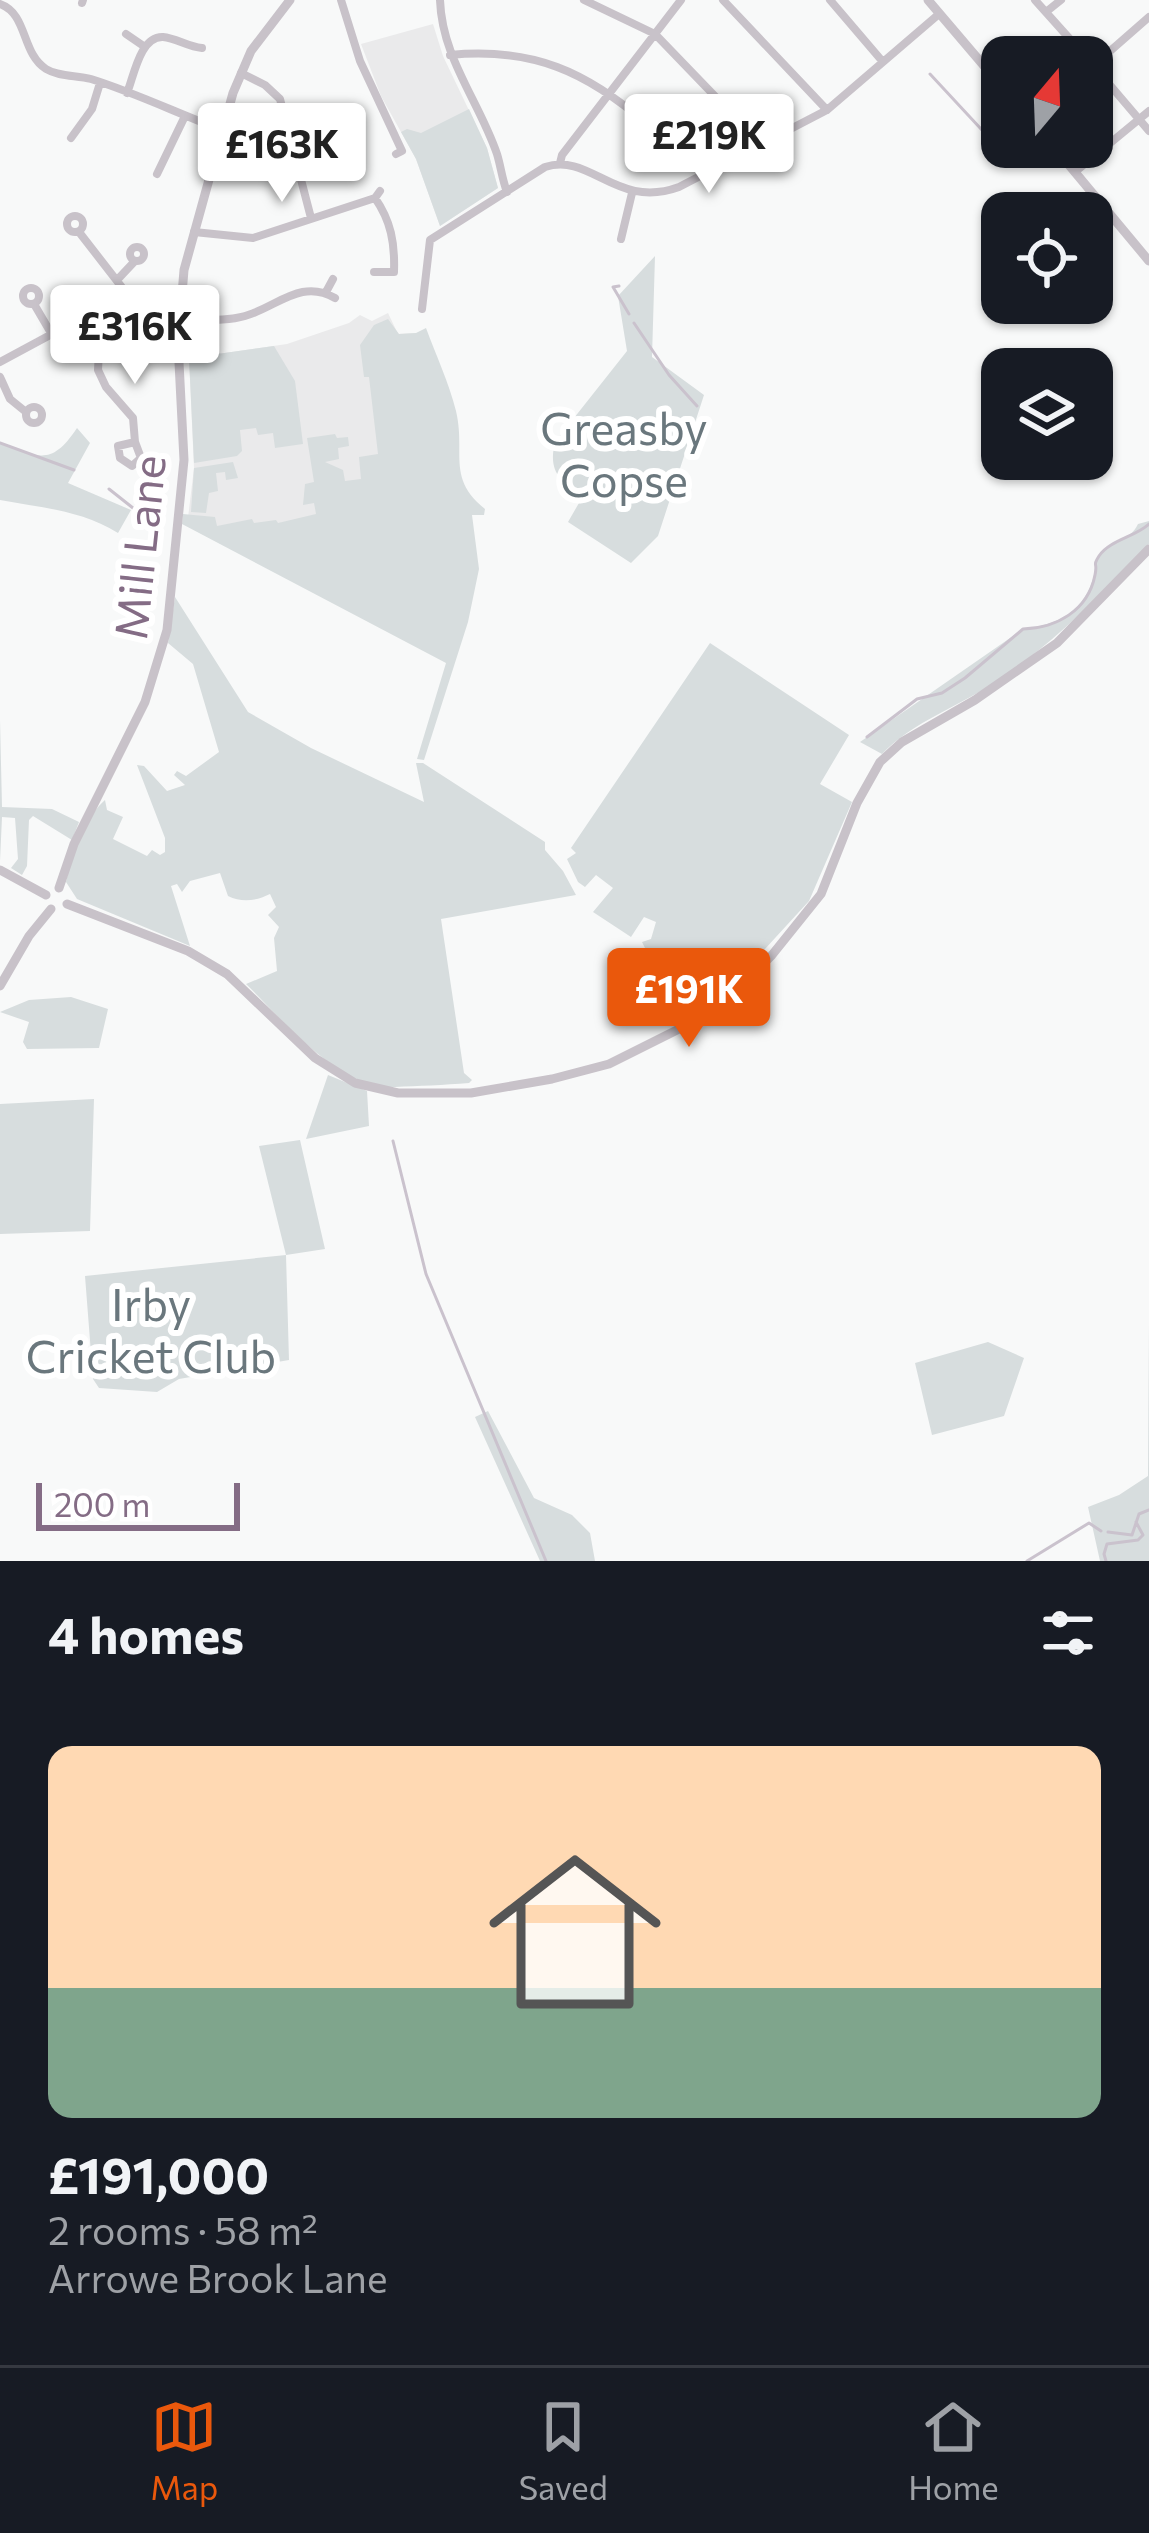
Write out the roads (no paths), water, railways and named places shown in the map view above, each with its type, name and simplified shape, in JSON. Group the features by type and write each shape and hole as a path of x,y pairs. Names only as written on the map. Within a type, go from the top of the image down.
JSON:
{"street":[{"path":"340,0 377,104 402,151 396,154"},
{"path":"440,0 450,55 496,154 507,192"},
{"path":"584,0 656,34 761,144"},
{"path":"560,164 562,155 681,0"},
{"path":"723,0 827,110"},
{"path":"830,0 883,62"},
{"path":"928,0 981,63"},
{"path":"1035,0 1067,36"},
{"path":"1046,12 1061,0"},
{"name":"Mill Lane","path":"59,888 74,844 145,702 167,630 184,460 180,287 241,73 286,1"},
{"path":"9,4 30,53 46,69 100,82 222,130"},
{"path":"422,309 430,240 545,167 575,166 632,193 653,194 679,187 827,110 939,14"},
{"path":"1113,48 1149,17"},
{"path":"126,34 145,46"},
{"path":"127,93 145,46 160,37 202,48"},
{"path":"450,55 526,58 563,68 610,92 647,124"},
{"path":"241,73 280,99 311,218"},
{"path":"71,138 92,110 100,82"},
{"path":"1113,89 1149,131"},
{"path":"1075,172 1149,111"},
{"path":"157,174 185,116"},
{"path":"1072,168 1149,261"},
{"path":"622,239 632,193"},
{"path":"193,232 246,239 377,195 395,248 394,272 374,272"},
{"path":"79,232 118,279 134,309 129,338"},
{"path":"118,279 134,261"},
{"path":"178,320 243,317 285,295 331,295 333,279"},
{"path":"34,304 52,334"},
{"path":"0,362 52,334 74,330 178,343"},
{"path":"100,332 98,370 133,418 135,442"},
{"path":"0,377 10,399 26,412"},
{"path":"68,904 188,951 227,974 315,1058 356,1082 398,1093 471,1093 609,1064 718,1009 772,955 820,894 857,803 880,762 902,742 956,712 1057,643 1149,549"},
{"path":"0,870 46,895 51,909"},
{"path":"46,895 59,888 67,894 68,904"},
{"path":"51,909 68,904"},
{"path":"0,986 51,909"}],"waterway":[{"path":"930,74 981,129"},
{"path":"619,286 613,287 629,314"},
{"path":"634,323 697,406"},
{"path":"0,443 74,470"},
{"path":"109,489 133,508"},
{"path":"867,737 917,699 942,693 965,678 1023,629 1069,615 1091,588 1096,562 1104,551 1149,524"},
{"path":"393,1141 426,1274 546,1561"},
{"path":"1108,1532 1132,1535 1139,1514 1149,1510"},
{"path":"1106,1561 1107,1544 1138,1540 1143,1535 1136,1522"},
{"path":"1027,1561 1089,1523 1101,1531"}],"park label":[{"name":"Greasby Copse","path":"624,452"},
{"name":"Irby Cricket Club","path":"151,1328"}]}
